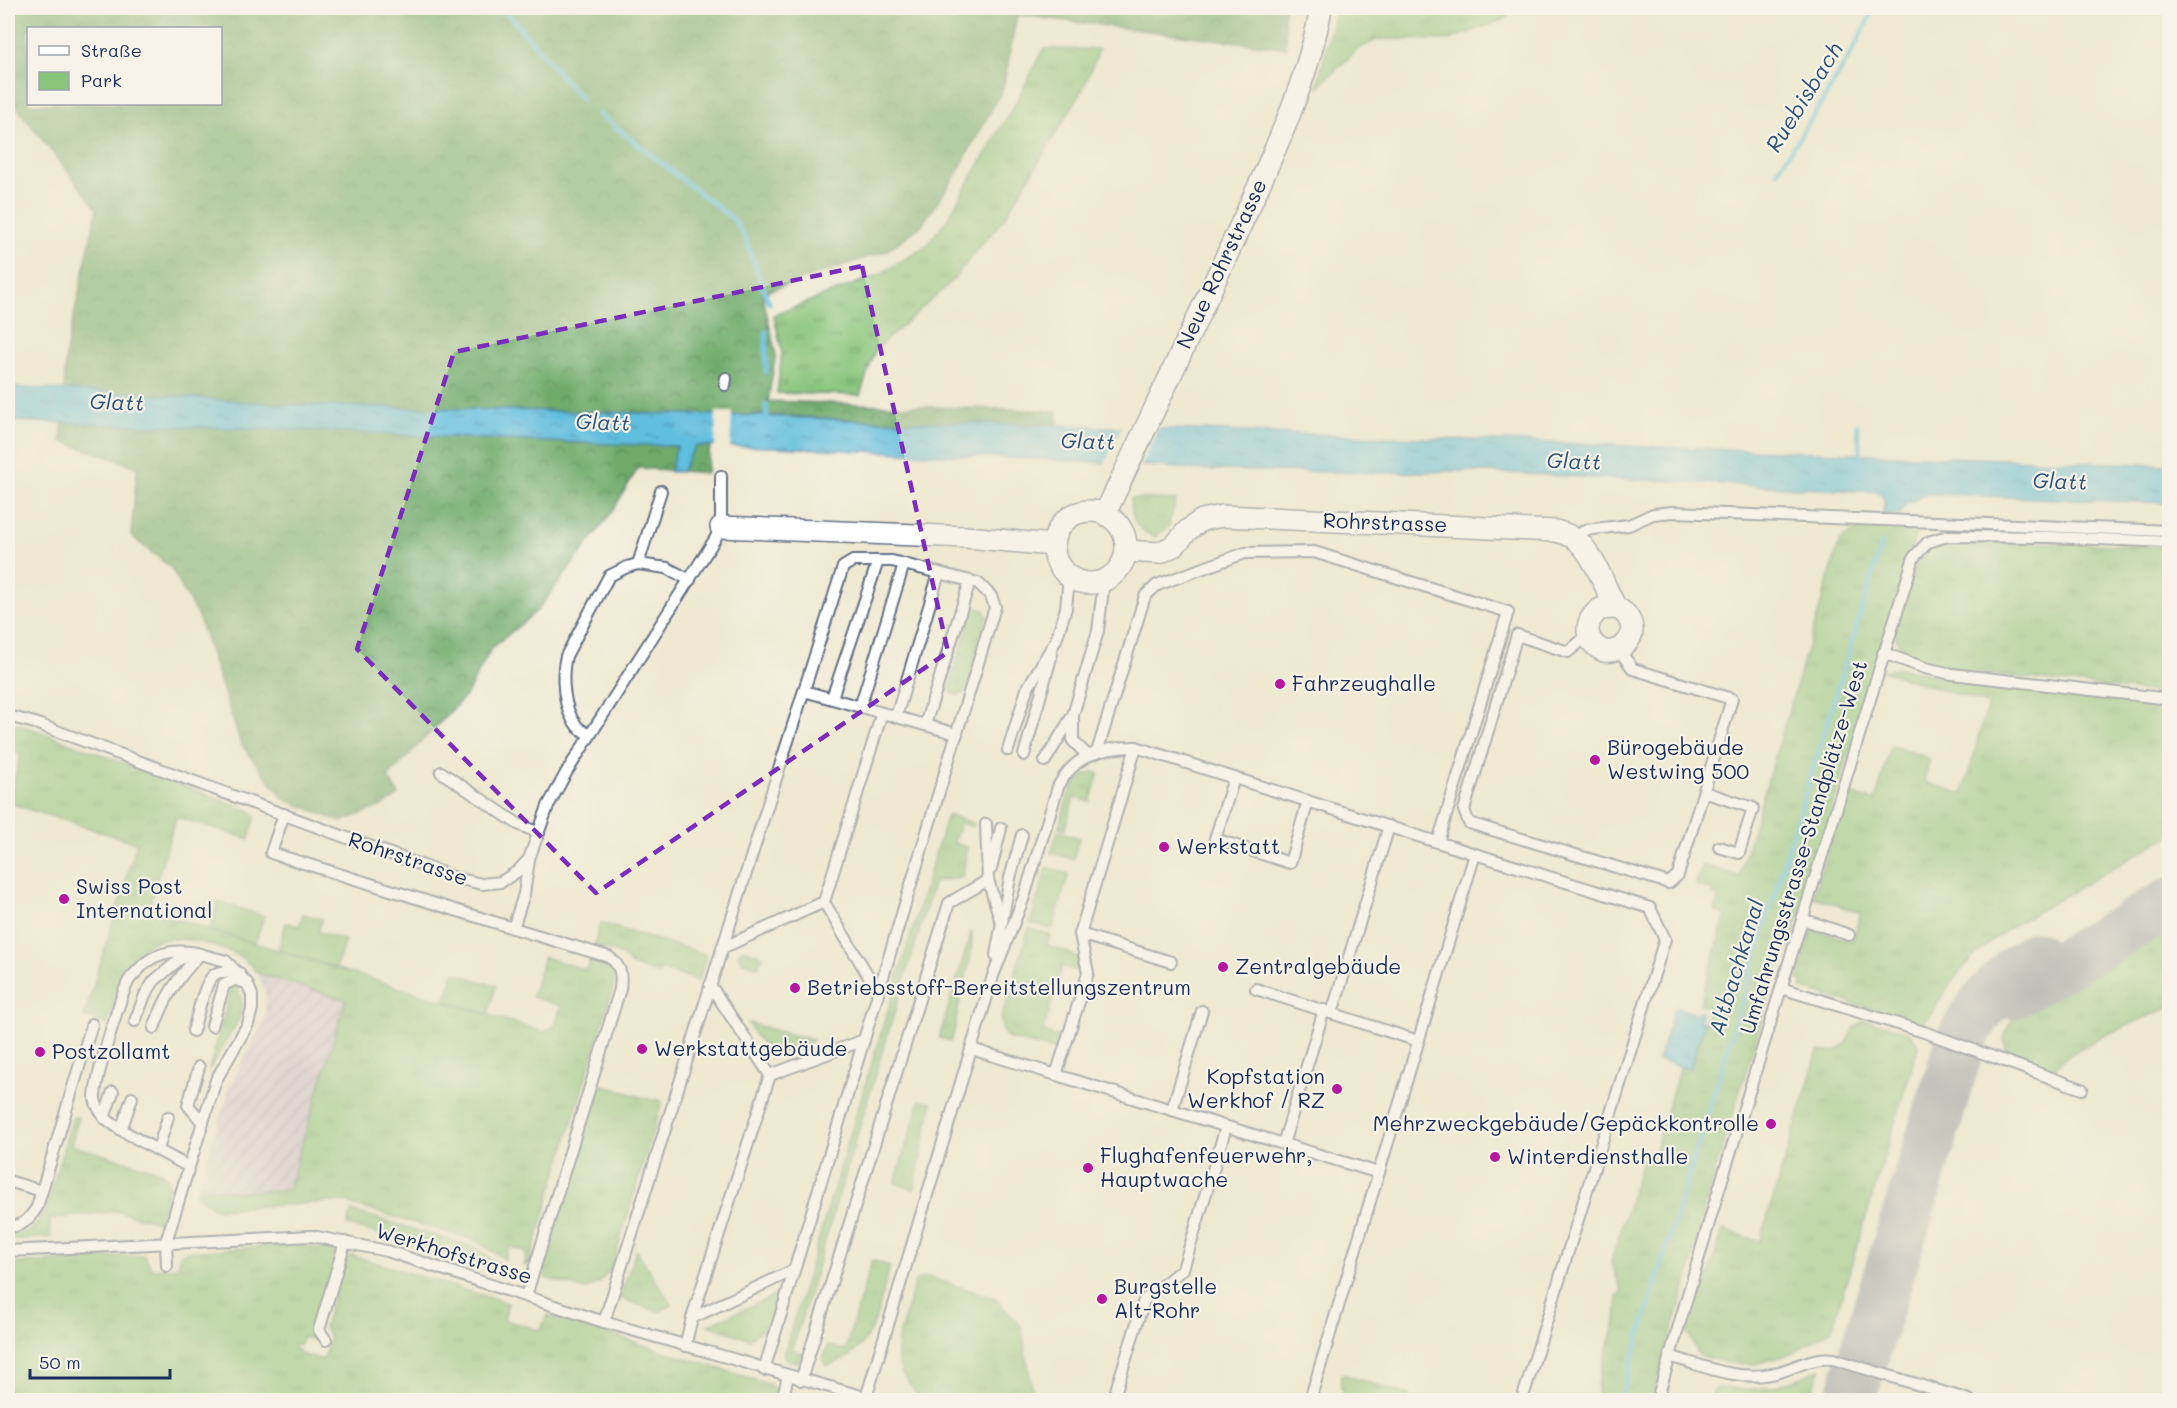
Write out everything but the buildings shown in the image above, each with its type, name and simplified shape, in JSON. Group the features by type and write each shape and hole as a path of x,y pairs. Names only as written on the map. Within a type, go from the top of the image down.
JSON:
{"street":[{"name":"Neue Rohrstrasse","path":"1105,514 1272,154 1307,68 1321,8"},
{"path":"1095,511 1105,514 1119,525 1123,533 1126,551 1119,568 1104,580 1086,583 1069,577 1057,563 1053,545 1060,526 1076,513 1095,511"},
{"name":"Rohrstrasse","path":"1126,551 1159,553 1175,545 1188,530 1202,520 1222,516 1556,531 1575,539"},
{"path":"721,527 966,537 1053,545"},
{"path":"1575,539 1590,555 1616,608"},
{"path":"1616,608 1623,611 1631,624 1630,639 1619,650 1611,652 1597,648 1588,635 1590,620 1600,609 1616,608"}],"lane":[{"name":"Rohrstrasse","path":"8,716 35,723 456,878 482,884 501,882 518,871 529,859 548,806 589,735 705,557 721,527 721,476"},
{"path":"638,564 661,491"},
{"path":"1575,539 1584,530 1629,525 1653,514 1673,512 2169,531"},
{"name":"Umfahrungsstrasse-Standplätze-West","path":"1657,1401 1716,1198 1912,559 1924,546 1936,539 1948,536 2169,542"},
{"path":"1093,754 1145,596 1151,590 1157,585 1245,553 1314,552 1508,612 1438,842"},
{"path":"604,1322 843,567 853,561 892,561 978,583 991,596 995,608 764,1370"},
{"path":"832,699 878,561"},
{"path":"589,735 571,716 565,696 563,668 566,656 609,576 638,564 667,568 690,580"},
{"path":"861,706 904,564"},
{"path":"896,717 939,573"},
{"path":"1024,755 1066,608 1069,577"},
{"path":"1093,754 1072,741 1073,715 1098,631 1104,580"},
{"path":"925,725 970,581"},
{"path":"1588,635 1568,652 1517,635 1464,810 1469,823 1670,883 1678,875 1732,699 1633,669 1619,650"},
{"path":"1008,750 1027,689 1056,640"},
{"path":"1883,653 1925,668 1952,674 2169,699"},
{"path":"804,691 957,734"},
{"path":"878,992 824,902 882,713"},
{"path":"1045,761 1073,715"},
{"path":"871,1399 993,976 1024,897 1058,787 1064,775 1073,765 1093,754 1119,747 1136,747 1650,908 1665,939 1522,1401"},
{"path":"1056,1075 1088,973 1080,934 1136,747"},
{"path":"441,772 518,824 539,833"},
{"path":"1234,778 1215,839 1290,863 1308,801"},
{"path":"1704,792 1753,808 1739,853 1719,847"},
{"path":"284,814 271,853 609,957 620,968 622,976 620,989 526,1296"},
{"path":"986,824 988,880 1001,922"},
{"path":"1283,1144 1389,826"},
{"path":"801,1380 949,903 988,880 1001,828"},
{"path":"993,976 1010,878 1022,835"},
{"path":"1310,1401 1475,854"},
{"path":"513,928 524,894 529,859"},
{"path":"722,948 824,902"},
{"path":"1802,919 1849,935"},
{"path":"1080,934 1171,962"},
{"path":"167,1266 166,1242 216,1080 248,1024 252,1009 252,995 247,983 226,961 180,950 159,954 143,965 130,980 96,1087 95,1102 104,1118 121,1130 189,1167"},
{"path":"135,1022 145,995 154,981 180,959 200,954"},
{"path":"154,1028 164,1001 181,975 200,954"},
{"path":"193,1031 207,984 214,975 224,972 239,973"},
{"path":"212,1026 224,985 234,980 247,983"},
{"path":"710,985 770,1075"},
{"path":"1781,988 1924,1032 2082,1089"},
{"path":"1256,989 1418,1041"},
{"path":"1172,1110 1202,1011"},
{"path":"8,1227 21,1226 37,1207 92,1024"},
{"path":"770,1075 864,1040"},
{"path":"971,1049 1380,1173"},
{"path":"199,1067 188,1105 203,1123"},
{"path":"685,1346 770,1075"},
{"path":"104,1118 113,1092"},
{"path":"121,1130 132,1098"},
{"path":"158,1149 168,1117"},
{"path":"1113,1401 1144,1300 1182,1269 1226,1127"},
{"path":"8,1180 42,1191"},
{"name":"Werkhofstrasse","path":"8,1251 312,1236 387,1251 604,1322 871,1399"},
{"path":"326,1340 319,1330 345,1242"},
{"path":"692,1318 794,1270"},
{"path":"1671,1357 1738,1376 1754,1377 1773,1374 1822,1358 1833,1359 1969,1401"},
{"path":"782,1401 788,1376"}],"highlighted area":[{"path":"862,266 948,652 596,893 357,649 454,352"}],"shaded area":[{"path":"257,973 346,1000 288,1190 234,1192 199,1185 230,1085 265,1020 266,995"}],"green space":[{"path":"8,8 1284,8 1286,48 1017,15 1003,89 954,178 921,226 886,251 762,293 776,354 768,401 1057,411 1058,426 875,421 760,414 713,420 707,473 638,468 612,512 538,610 491,649 467,694 388,777 399,795 384,805 341,822 284,799 241,744 199,619 171,568 131,536 137,467 61,441 66,352 97,209 8,96"},
{"path":"1336,8 1515,8 1504,19 1449,40 1380,39 1359,48 1317,88"},
{"path":"1043,49 1099,49 1083,89 1005,217 950,283 875,350 860,395 777,393 782,352 774,315 881,274 926,246 946,221 1018,99"},
{"path":"1131,498 1176,500 1168,527 1155,537 1139,527 1133,518"},
{"path":"1862,525 1918,527 1791,943 1778,966 1705,1205 1689,1275 1651,1400 1595,1400 1599,1387 1597,1385 1616,1322 1618,1295 1622,1292 1611,1262 1643,1157 1652,1159 1680,1067 1690,1069 1709,1008 1700,1004 1726,915 1714,911 1719,897 1713,895 1714,891 1696,885 1702,865 1739,876 1840,541"},
{"path":"1973,540 2169,547 2169,694 1955,670 1930,665 1908,654 1899,643 1895,632 1917,565 1925,554 1939,545"},
{"path":"977,608 984,610 987,616 965,693 958,695 952,693 949,687 972,613"},
{"path":"1901,668 1946,678 2169,704 2169,836 2014,925 1994,939 1959,973 1931,1016 1918,1023 1801,988 1803,981 1798,979 1813,929 1852,941 1861,913 1813,897 1845,792 1875,801 1891,746 1930,758 1924,782 1963,794 1988,704 1882,671"},
{"path":"8,722 30,728 251,811 255,817 249,839 176,817 150,903 156,913 544,1032 555,1026 561,1006 532,997 544,957 587,970 591,957 612,970 614,985 529,1264 524,1266 526,1256 524,1251 509,1247 505,1259 474,1240 349,1204 348,1201 214,1209 196,1194 199,1185 234,1192 288,1190 346,1000 257,973 242,958 218,947 185,939 165,939 150,944 138,953 128,966 107,1024 84,1017 137,843 8,803 21,754 8,749"},
{"path":"1099,773 1090,802 1074,797 1065,829 1059,827 1073,786 1085,775"},
{"path":"947,815 974,823 973,827 960,823 954,843 967,847 963,876 934,882 792,1350 808,1355 798,1363 786,1359 784,1353"},
{"path":"1058,831 1079,838 1073,859 1051,853"},
{"path":"1047,867 1069,874 1052,929 1030,923"},
{"path":"218,902 264,916 255,943 210,930"},
{"path":"303,914 322,919 318,932 345,940 336,968 278,950 286,923 299,926"},
{"path":"600,923 702,953 706,956 699,981 661,969 659,974 631,965 619,954 594,947"},
{"path":"2169,923 2169,1007 2089,1043 2062,1061 2055,1069 2011,1056 2004,1044 2006,1031 2014,1018 2041,994 2081,970 2083,973"},
{"path":"1029,928 1050,935 1047,946 1074,955 1083,968 1077,971 1062,966 1043,1032 1058,1037 1061,1041 1059,1048 1054,1050 1008,1038 1003,1032 1001,1020"},
{"path":"972,930 970,959 951,1041 939,1038"},
{"path":"743,949 763,956 758,967 741,961 738,955"},
{"path":"454,973 496,986 488,1014 445,1001"},
{"path":"232,985 237,985 243,1007 239,1019 209,1070"},
{"path":"1865,1021 1891,1026 1905,1032 1916,1041 1918,1047 1832,1329 1793,1353 1756,1364 1728,1363 1699,1355 1686,1328 1686,1322 1695,1292 1709,1275 1723,1230 1760,1241 1818,1051 1837,1050 1847,1041 1853,1030"},
{"path":"748,1023 813,1040 793,1051 776,1051 760,1041"},
{"path":"599,1084 662,1102 612,1266 600,1282 585,1290 546,1278 543,1269"},
{"path":"920,1100 932,1103 914,1189 895,1183"},
{"path":"73,1117 79,1117 71,1145 159,1171 167,1178 169,1188 159,1222 116,1211 50,1219 51,1237 8,1240 8,1234 31,1231 45,1211"},
{"path":"352,1211 473,1247 500,1265 496,1268 347,1225"},
{"path":"293,1245 332,1250 336,1258 312,1339 303,1337 300,1345 295,1344 293,1349 299,1350 298,1353 323,1360 330,1337 324,1328 343,1261 351,1255 508,1303 504,1320 540,1330 548,1315 771,1385 776,1394 774,1400 8,1400 8,1264 144,1255 152,1269 178,1267 180,1255 185,1252"},
{"path":"636,1250 672,1305 659,1312 620,1298"},
{"path":"872,1260 890,1266 872,1327 855,1352 826,1366 823,1359 827,1347 845,1350"},
{"path":"928,1277 995,1298 1021,1326 1034,1400 927,1400 916,1393 901,1372 897,1353 898,1341 914,1284 917,1280"},
{"path":"781,1293 771,1320 749,1339 707,1325"},
{"path":"1820,1369 1810,1400 1710,1400 1718,1387 1744,1390 1770,1387 1795,1380"},
{"path":"1341,1374 1409,1395 1407,1400 1349,1400 1341,1388"}],"water":[{"name":"Glatt","path":"8,387 291,405 1055,425 2169,465 2169,503 1927,494 1905,505 1899,515 1882,515 1885,500 1879,492 1464,471 1388,473 1208,470 1058,460 775,447 695,446 681,472 670,472 677,446 324,431 8,421"},
{"path":"1675,1007 1697,1014 1698,1011 1702,1012 1699,1020 1705,1022 1690,1069 1658,1060"}],"pier":[{"path":"716,412 732,412 730,450 715,449"},
{"path":"1122,425 1159,426 1140,468 1104,466"}],"waterway":[{"path":"503,8 581,99"},
{"name":"Ruebisbach","path":"1777,172 1841,71 1874,8"},
{"path":"599,114 734,220 745,238 769,303"},
{"path":"766,332 766,372"},
{"path":"766,405 767,421"},
{"name":"Ruebisbach","path":"1857,425 1861,459"},
{"name":"Altbachkanal","path":"1620,1400 1882,543"}],"taxiway":[{"path":"2012,994 2170,903"},
{"path":"1850,1400 1961,1041 1992,994 2012,974 2035,957"}],"place":[{"name":"Fahrzeughalle","path":"1280,684"},
{"name":"Bürogebäude Westwing 500","path":"1595,760"},
{"name":"Werkstatt","path":"1164,847"},
{"name":"Swiss Post International","path":"64,899"},
{"name":"Zentralgebäude","path":"1223,967"},
{"name":"Betriebsstoff-Bereitstellungszentrum","path":"795,988"},
{"name":"Werkstattgebäude","path":"642,1049"},
{"name":"Postzollamt","path":"40,1052"},
{"name":"Kopfstation Werkhof / RZ","path":"1337,1089"},
{"name":"Mehrzweckgebäude/Gepäckkontrolle","path":"1771,1124"},
{"name":"Winterdiensthalle","path":"1495,1157"},
{"name":"Flughafenfeuerwehr, Hauptwache","path":"1088,1168"},
{"name":"Burgstelle Alt-Rohr","path":"1102,1299"}]}
